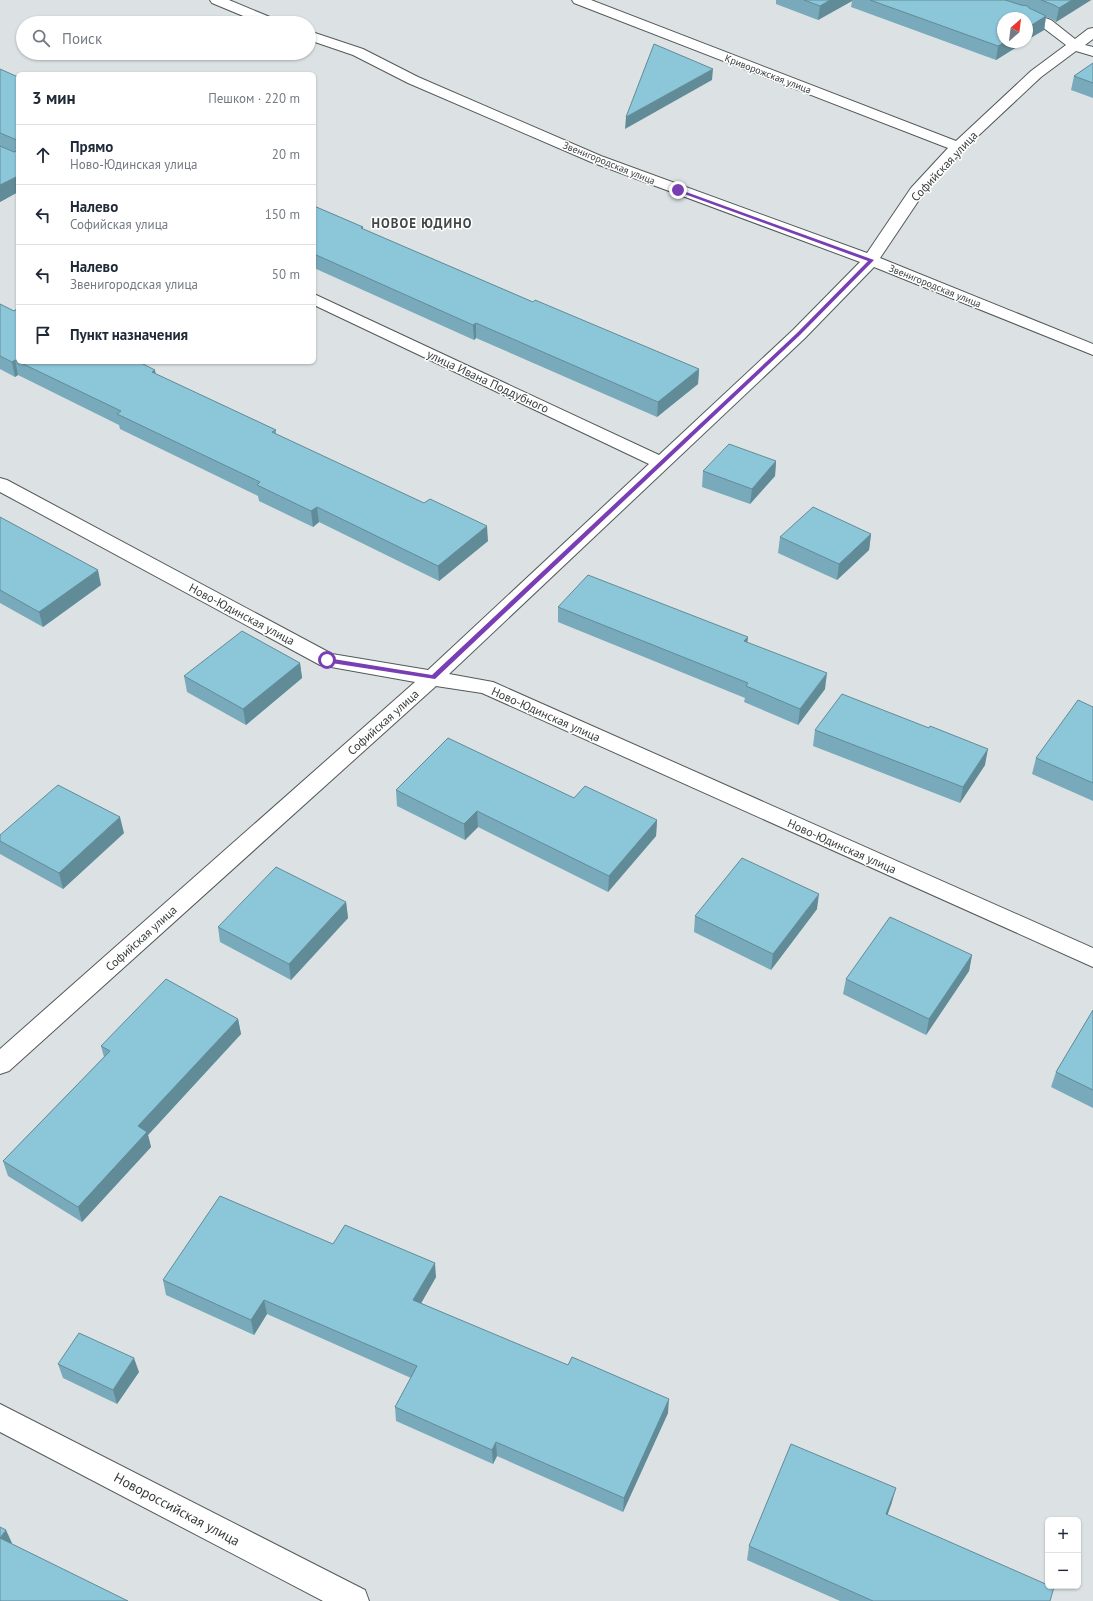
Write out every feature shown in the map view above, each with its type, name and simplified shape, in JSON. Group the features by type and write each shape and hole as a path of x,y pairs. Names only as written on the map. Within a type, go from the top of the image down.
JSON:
{"street":[{"path":"217,0 255,16"},
{"name":"Криворожская улица","path":"579,0 958,148"},
{"path":"982,0 1046,24 1075,46 1093,52"},
{"name":"Софийская улица","path":"0,1064 433,677 799,334 871,260 917,190 958,148 1036,74 1093,32"},
{"name":"Звенигородская улица","path":"316,37 358,52 413,80 596,158 678,190 871,260 1093,350"},
{"name":"улица Ивана Поддубного","path":"316,300 661,463"},
{"name":"Ново-Юдинская улица","path":"0,484 327,660 486,687 1093,958"},
{"name":"Новороссийская улица","path":"0,1416 354,1601"}],"building":[{"path":"804,0 830,0 820,6"},
{"path":"870,0 1005,0 1028,6 1029,8 1046,16 1033,24 1033,12 997,12 997,46"},
{"path":"1041,0 1072,0 1059,8"},
{"path":"654,44 713,69 626,117"},
{"path":"1093,63 1093,83 1074,76"},
{"path":"0,69 16,76 16,140 0,133"},
{"path":"0,146 14,152 16,151 16,177 0,185"},
{"path":"316,207 363,227 361,228 533,302 535,300 699,369 658,402 476,323 473,325 316,255"},
{"path":"0,304 14,311 16,310 16,360 12,362 0,356"},
{"path":"23,364 143,364 155,370 152,372 276,430 272,432 424,503 430,499 487,526 438,566 317,507 311,511 257,485 260,482 117,414 121,411"},
{"path":"729,444 776,461 752,489 703,471"},
{"path":"813,507 871,534 839,564 780,537"},
{"path":"0,517 98,570 39,612 0,590"},
{"path":"588,575 748,637 744,641 827,673 800,709 746,686 748,683 558,607"},
{"path":"242,631 300,663 243,709 184,676"},
{"path":"842,694 988,749 963,787 815,730"},
{"path":"1078,700 1093,707 1093,783 1036,758"},
{"path":"448,738 574,798 585,786 657,820 609,876 477,811 464,824 396,790"},
{"path":"58,785 120,817 59,873 0,841 0,835"},
{"path":"742,858 819,894 773,954 695,916"},
{"path":"276,867 346,902 289,964 218,927"},
{"path":"890,917 972,955 929,1019 846,979"},
{"path":"166,979 238,1019 138,1126 147,1132 78,1207 3,1161 110,1051 101,1046"},
{"path":"1093,1010 1093,1090 1056,1072"},
{"path":"220,1196 333,1244 345,1225 435,1263 413,1300 568,1365 572,1357 669,1399 624,1498 496,1442 492,1450 395,1407 417,1366 264,1300 251,1320 163,1280"},
{"path":"79,1333 134,1358 113,1390 58,1364"},
{"path":"791,1444 896,1488 886,1514 1045,1584 1045,1589 1053,1589 1050,1601 873,1601 749,1546"},
{"path":"0,1527 6,1530 0,1538"},
{"path":"0,1538 128,1601 0,1601"}],"district":[{"name":"НОВОЕ ЮДИНО","path":"422,223"}],"route":[{"path":"327,660 433,677 799,334 871,260 678,190"}]}
